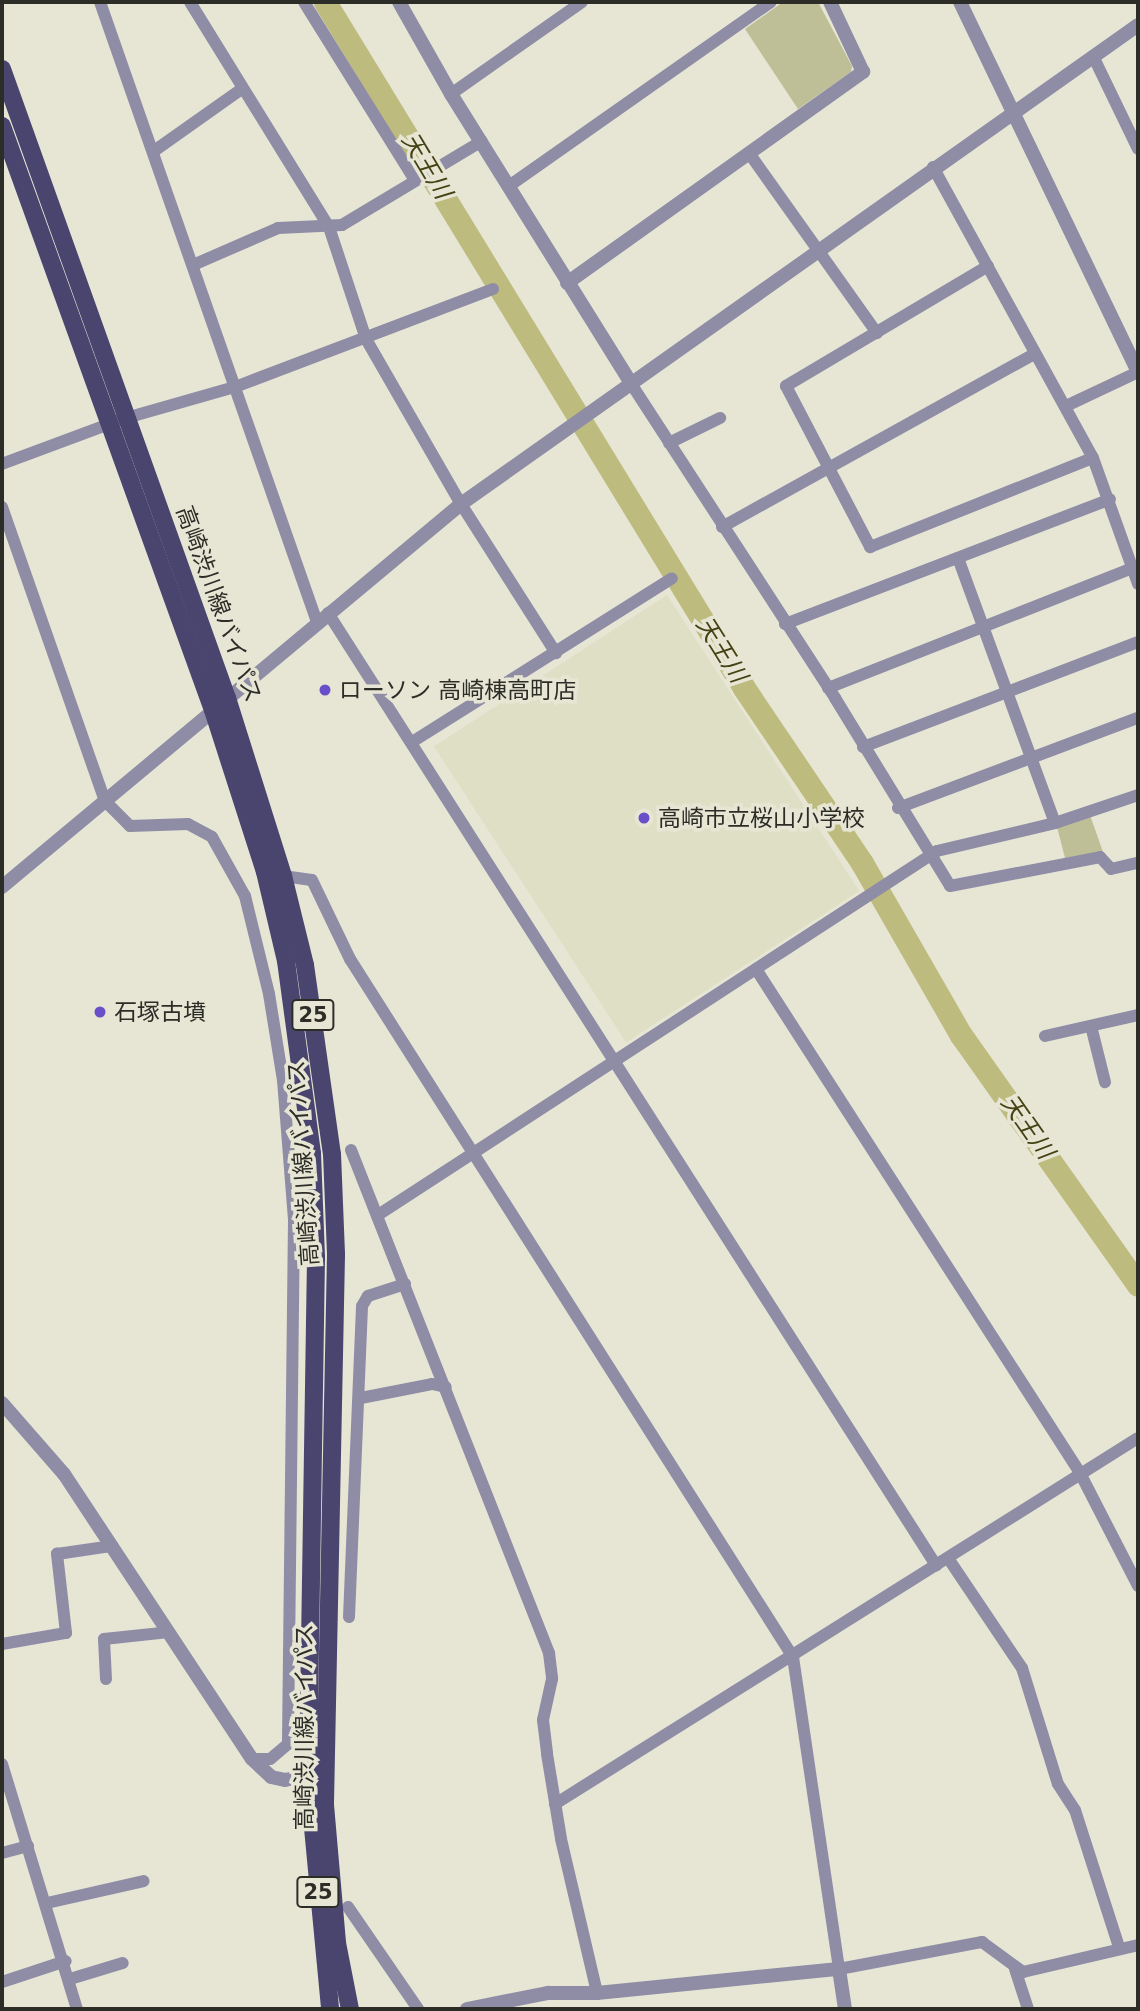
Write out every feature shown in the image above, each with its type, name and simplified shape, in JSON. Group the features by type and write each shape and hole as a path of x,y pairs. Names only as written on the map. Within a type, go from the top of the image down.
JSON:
{"main road":[{"name":"高崎渋川線バイパス","path":"2,69 265,873 286,961 312,1153 316,1258 308,1775 330,2009"},
{"name":"高崎渋川線バイパス","path":"2,127 227,698 283,876 305,965 332,1154 336,1255 325,1805 337,1943 350,2009"}],"street":[{"path":"100,2 235,387 322,618 412,742 615,1062 942,1562 1022,1668 1058,1784 1075,1810 1119,1947"},
{"path":"190,2 240,90 329,227 366,339 461,504 556,653"},
{"path":"304,2 420,179"},
{"path":"400,2 451,94 567,282 722,527 828,688 898,808 950,886 1100,857 1111,869 1138,863"},
{"path":"451,94 582,2"},
{"path":"509,186 771,2"},
{"path":"567,282 863,72 830,2"},
{"path":"960,2 1016,113 1138,372 1066,406"},
{"path":"2,887 461,504 933,167 1016,113 1138,25"},
{"path":"1093,56 1137,145"},
{"path":"153,151 240,90"},
{"path":"193,265 278,228 342,225 482,141"},
{"path":"749,153 877,333"},
{"path":"933,167 1093,458 1110,499 1138,584"},
{"path":"988,266 786,386 870,547 1093,458"},
{"path":"2,464 119,421 235,387 493,289"},
{"path":"722,527 1034,354"},
{"path":"669,443 720,418"},
{"path":"785,624 1110,499"},
{"path":"2,507 105,801 130,826 188,824 212,837 251,913 283,1080 295,1268 288,1744 270,1759 252,1759"},
{"path":"958,558 1055,824"},
{"path":"828,688 982,625 1133,568"},
{"path":"412,742 672,578"},
{"path":"863,747 1138,642"},
{"path":"898,808 1138,718"},
{"path":"378,1214 937,851 1055,824 1138,794"},
{"path":"283,876 312,880 350,959 793,1657 845,2009"},
{"path":"756,969 1080,1473 1138,1586"},
{"path":"1045,1036 1138,1015"},
{"path":"1091,1026 1105,1082"},
{"path":"351,1150 549,1653 552,1679 543,1720 555,1804 597,1993"},
{"path":"349,1617 364,1299 405,1283"},
{"path":"361,1398 432,1384 446,1387"},
{"path":"2,1403 64,1474 252,1759 271,1777 285,1780 308,1775"},
{"path":"555,1804 1138,1438"},
{"path":"2,1644 66,1633 57,1554 112,1546"},
{"path":"106,1679 104,1639 169,1632"},
{"path":"2,1764 66,1961 77,2009"},
{"path":"2,1853 28,1846"},
{"path":"47,1903 144,1881"},
{"path":"348,1907 418,2009"},
{"path":"467,2009 516,1997 597,1993 839,1969 982,1942 1015,1969 1023,1972 1119,1947 1138,1947"},
{"path":"2,1982 66,1961"},
{"path":"70,1979 122,1963"},
{"path":"1015,1969 1028,2009"}],"shaded area":[{"path":"783,2 818,2 852,66 851,72 798,109 745,29"},
{"name":"高崎市立桜山小学校","path":"667,595 859,891 626,1042 434,746"},
{"path":"1090,815 1103,852 1065,858 1057,827"}],"waterway":[{"name":"天王川","path":"325,2 744,688 862,863 961,1035 1138,1285"}],"place":[{"name":"ローソン 高崎棟高町店","path":"325,690"},
{"name":"高崎市立桜山小学校","path":"644,818"},
{"name":"石塚古墳","path":"100,1012"}]}
